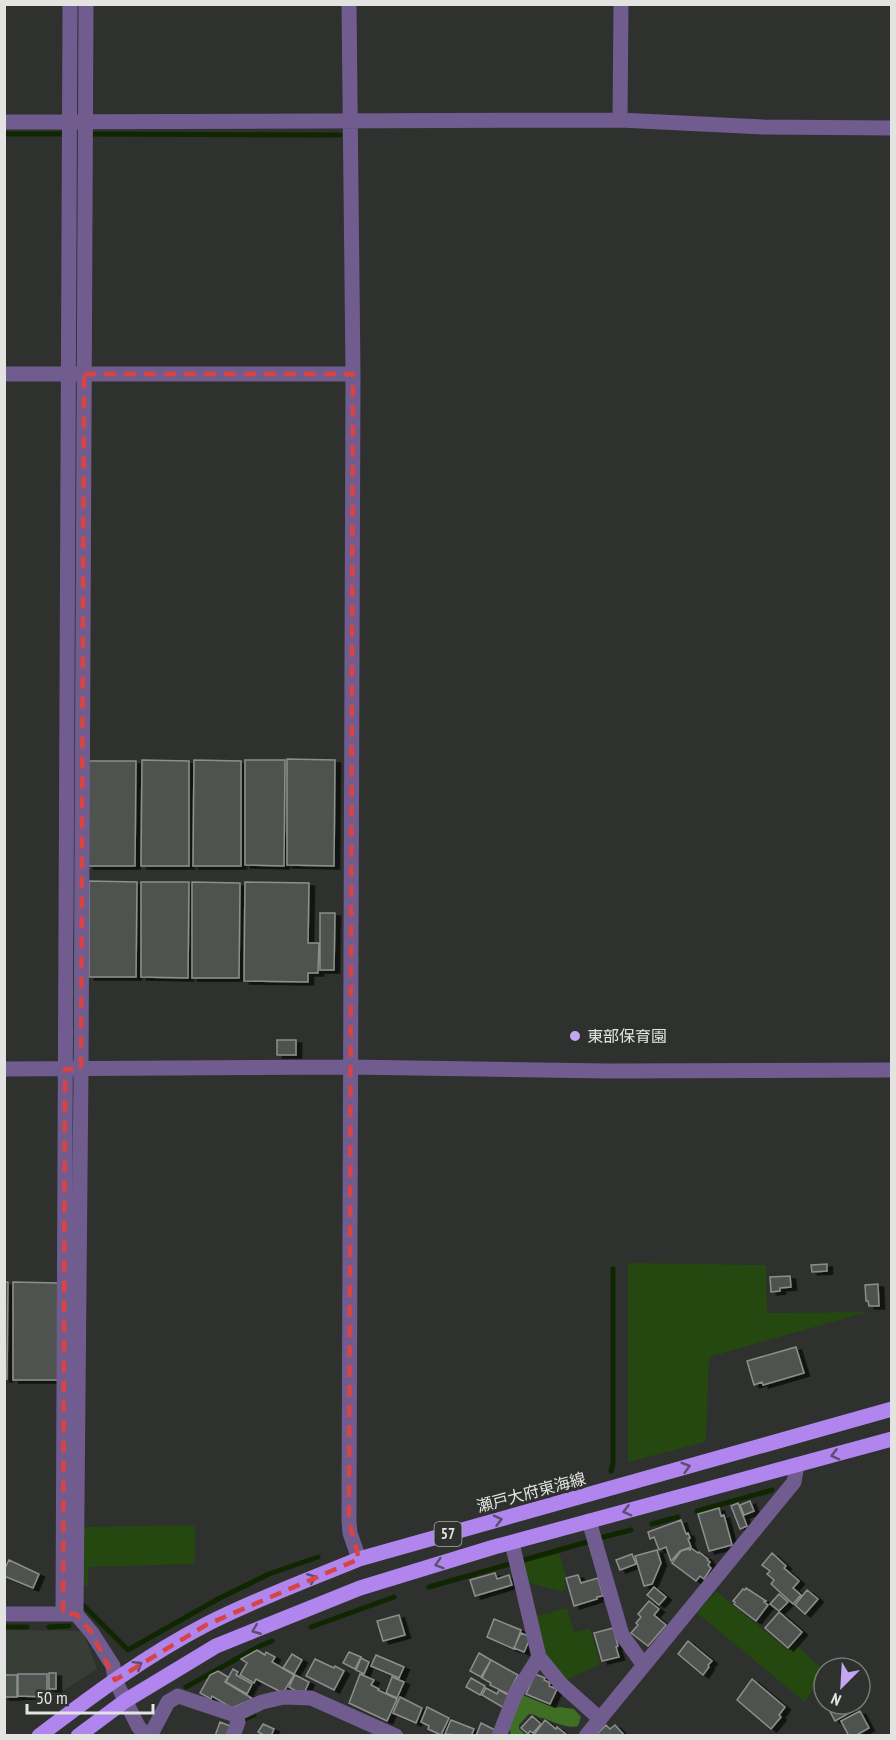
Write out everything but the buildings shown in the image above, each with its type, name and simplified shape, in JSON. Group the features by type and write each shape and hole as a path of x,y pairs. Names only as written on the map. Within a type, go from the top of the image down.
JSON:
{"main road":[{"name":"瀬戸大府東海線","path":"39,1736 137,1665 206,1625 276,1592 359,1559 891,1409"},
{"name":"57","path":"78,1736 125,1701 216,1646 360,1588 589,1521 891,1439"}],"street":[{"path":"70,4 68,375 73,1069"},
{"path":"69,1614 73,1069 84,374 86,4"},
{"path":"349,4 353,374 349,1521 350,1533 359,1559"},
{"path":"620,120 621,4"},
{"path":"4,122 620,120 763,127 891,128"},
{"path":"4,374 353,374"},
{"path":"4,1069 350,1067 607,1071 891,1070"},
{"path":"586,1736 794,1482 797,1465"},
{"path":"589,1521 622,1635 643,1664"},
{"path":"512,1543 539,1657 561,1684 599,1718"},
{"path":"4,1614 69,1614 93,1633 112,1666 115,1680 125,1701 146,1736"},
{"path":"499,1736 515,1695 539,1657"},
{"path":"150,1736 168,1702 178,1696 235,1715 262,1702 284,1697 311,1698 396,1736"},
{"path":"233,1736 238,1722 235,1715"}],"highlighted area":[{"path":"84,374 353,374 349,1521 359,1559 206,1625 115,1680 92,1633 76,1614 63,1614 65,1069 81,1069"}],"shaded area":[{"path":"5,1630 83,1631 97,1669 50,1699 5,1698"}],"green space":[{"path":"628,1263 766,1265 767,1313 867,1312 709,1357 705,1442 628,1462"},
{"path":"195,1525 195,1564 88,1567 88,1585 82,1587 81,1527"},
{"path":"559,1553 566,1576 564,1578 566,1589 561,1591 529,1583 523,1562"},
{"path":"716,1591 789,1651 796,1644 812,1659 812,1691 805,1702 697,1613"},
{"path":"567,1608 574,1632 590,1628 600,1664 566,1680 544,1652 536,1616"},
{"path":"522,1695 555,1708 574,1709 581,1717 578,1726 565,1726 529,1714 519,1725 519,1729 526,1735 511,1735 508,1724"}],"waterway":[{"path":"4,134 63,134"},
{"path":"93,134 340,135"},
{"path":"73,929 73,1056"},
{"path":"72,1155 73,1080"},
{"path":"611,1471 613,1464 613,1269"},
{"path":"697,1511 772,1490"},
{"path":"652,1524 678,1517"},
{"path":"600,1538 631,1530"},
{"path":"524,1560 591,1541"},
{"path":"84,1606 128,1650 218,1599 269,1574 318,1557"},
{"path":"429,1587 510,1564"},
{"path":"311,1627 394,1597"},
{"path":"49,1627 69,1626"},
{"path":"4,1627 27,1627"},
{"path":"186,1687 272,1641"},
{"path":"245,1719 254,1715"}],"place":[{"name":"東部保育園","path":"575,1036"}]}
